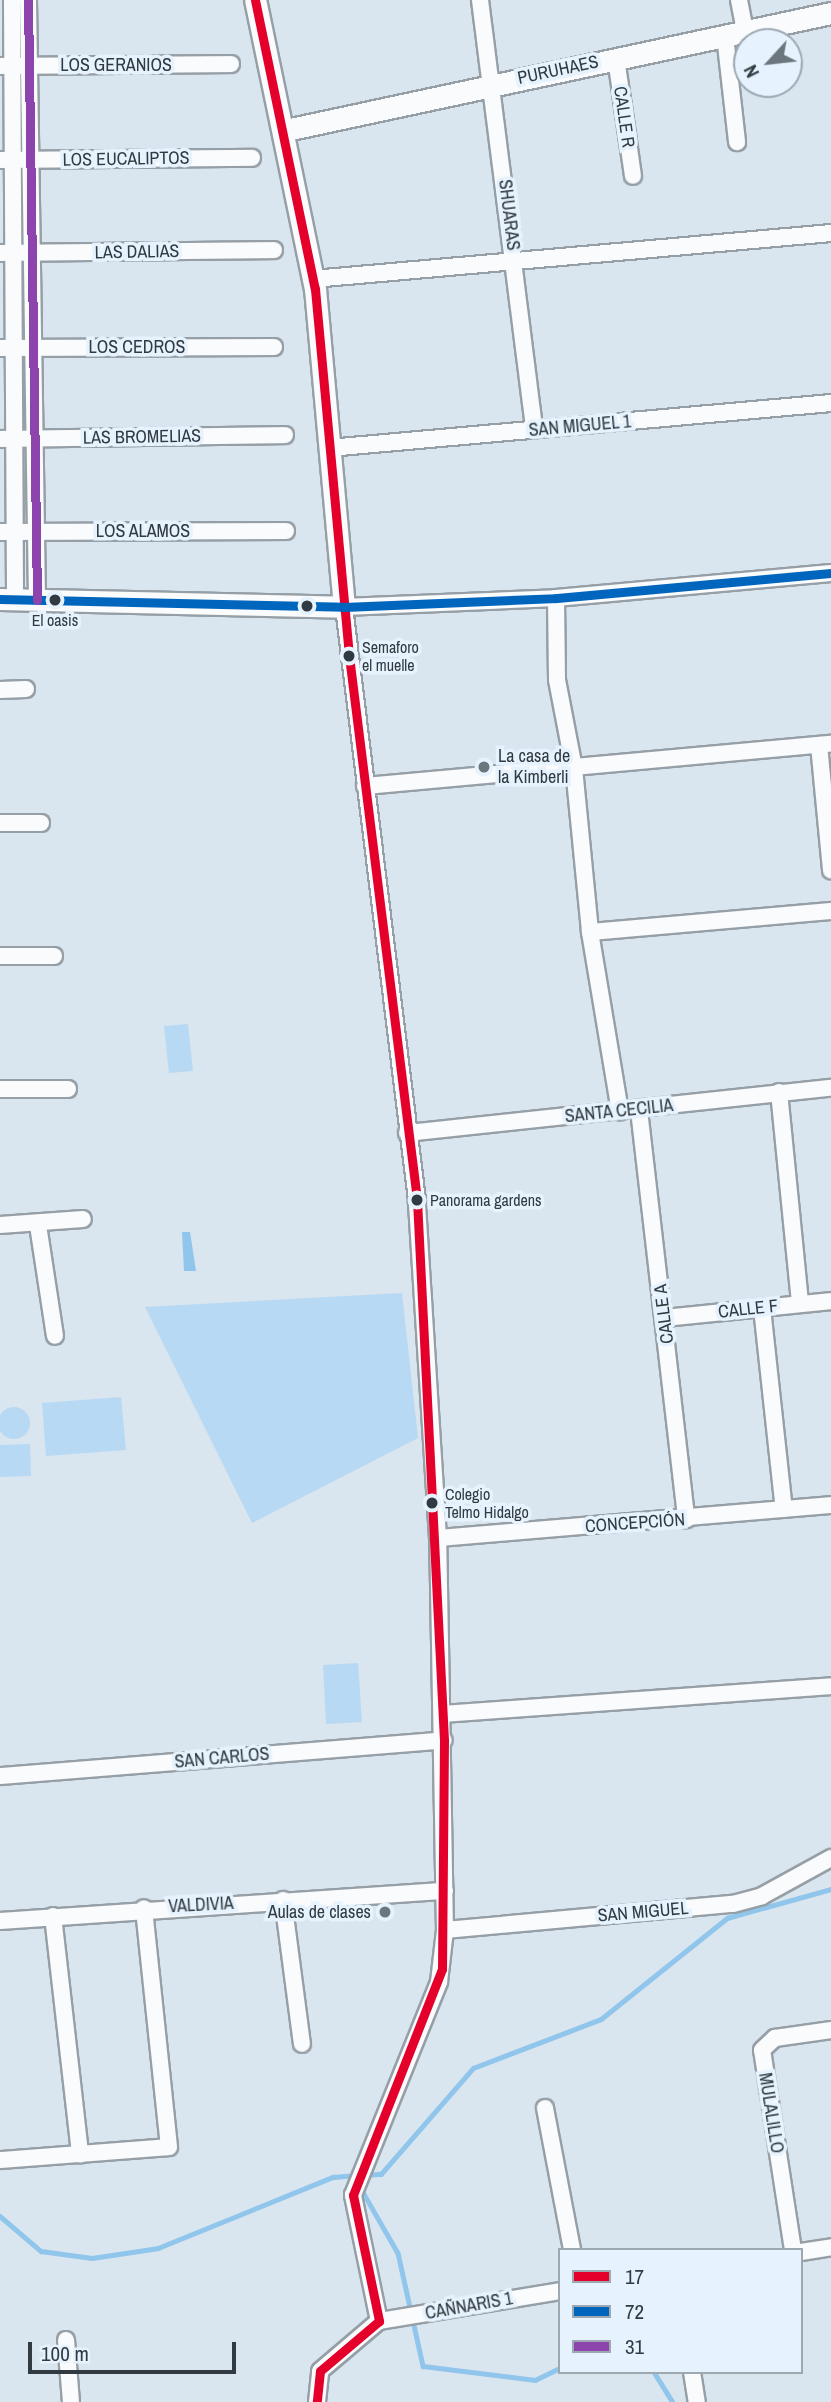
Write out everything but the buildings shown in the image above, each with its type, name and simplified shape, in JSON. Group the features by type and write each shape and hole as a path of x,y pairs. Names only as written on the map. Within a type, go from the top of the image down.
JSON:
{"street":[{"path":"12,0 6,66 6,532 17,599"},
{"path":"17,599 34,532 28,0"},
{"path":"255,0 286,130 313,279 344,607 407,1133 438,1538 444,1740 445,1930 439,1982 353,2194 379,2321 320,2371 317,2402"},
{"name":"SHUARAS","path":"480,0 534,430"},
{"path":"736,28 739,0"},
{"name":"PURUHAES","path":"759,28 831,13"},
{"name":"PURUHAES","path":"286,130 733,33"},
{"name":"CALLE R","path":"616,58 632,176"},
{"name":"LOS GERANIOS","path":"6,66 231,64"},
{"path":"736,98 737,142"},
{"name":"LOS EUCALIPTOS","path":"6,160 252,158"},
{"path":"313,279 831,233"},
{"name":"LAS DALIAS","path":"6,253 274,250"},
{"name":"LOS CEDROS","path":"6,348 274,347"},
{"name":"SAN MIGUEL 1","path":"329,448 831,403"},
{"name":"LAS BROMELIAS","path":"6,439 285,435"},
{"name":"LOS ALAMOS","path":"6,532 286,531"},
{"path":"17,599 344,607 556,598 831,573"},
{"path":"556,598 556,680 573,768 590,932 620,1112"},
{"path":"0,690 26,690"},
{"path":"365,786 825,745 831,870"},
{"path":"0,823 41,823"},
{"path":"590,932 831,911"},
{"path":"0,956 54,956"},
{"name":"SANTA CECILIA","path":"407,1133 831,1088"},
{"path":"0,1090 68,1089"},
{"path":"779,1092 800,1304"},
{"name":"CALLE A","path":"639,1110 686,1519"},
{"path":"0,1225 38,1225 83,1219"},
{"path":"38,1225 55,1336"},
{"name":"CALLE F","path":"664,1318 831,1301"},
{"path":"762,1308 784,1509"},
{"name":"CONCEPCIÓN","path":"438,1538 831,1505"},
{"path":"443,1714 831,1686"},
{"name":"SAN CARLOS","path":"0,1776 444,1740"},
{"name":"SAN MIGUEL","path":"445,1930 733,1904 762,1896 831,1858"},
{"name":"VALDIVIA","path":"0,1921 144,1908 445,1891"},
{"path":"283,1900 302,2044"},
{"path":"0,2160 169,2147 144,1908"},
{"path":"53,1916 80,2154"},
{"name":"MULALILLO","path":"793,2248 762,2050 775,2038 831,2030"},
{"path":"545,2108 572,2248"},
{"path":"803,2252 831,2247"},
{"name":"CAÑNARIS 1","path":"379,2321 558,2291"},
{"path":"66,2340 71,2402"},
{"path":"692,2374 697,2402"}],"shaded area":[{"path":"188,1024 193,1071 169,1073 164,1026"},
{"path":"182,1232 190,1232 196,1271 184,1271"},
{"path":"402,1293 418,1438 252,1523 145,1307"},
{"path":"121,1397 126,1450 46,1456 42,1403"},
{"path":"20,1408 26,1411 29,1417 26,1435 14,1439 2,1435 -1,1417 2,1411"},
{"path":"30,1444 31,1476 0,1477 0,1445"},
{"path":"358,1663 362,1722 326,1724 323,1665"}],"waterway":[{"path":"365,2175 381,2174 473,2068 601,2019 727,1918 831,1889"},
{"path":"0,2216 41,2251 92,2258 158,2248 333,2177 356,2175"},
{"path":"360,2187 398,2253 423,2366 535,2380 558,2369"},
{"path":"655,2374 673,2402"}],"transit line":[{"name":"31","path":"28,0 37,600"},
{"name":"17","path":"255,0 315,289 349,656 417,1200 444,1740 442,1969 353,2195 379,2321 320,2371 317,2402"},
{"name":"72","path":"0,599 344,607 556,598 831,573"}],"place":[{"name":"El oasis","path":"55,600"},
{"name":"Semaforo el muelle","path":"349,656"},
{"name":"La casa de la Kimberli","path":"484,767"},
{"name":"Panorama gardens","path":"417,1200"},
{"name":"Colegio Telmo Hidalgo","path":"432,1503"},
{"name":"Aulas de clases","path":"385,1912"}]}
